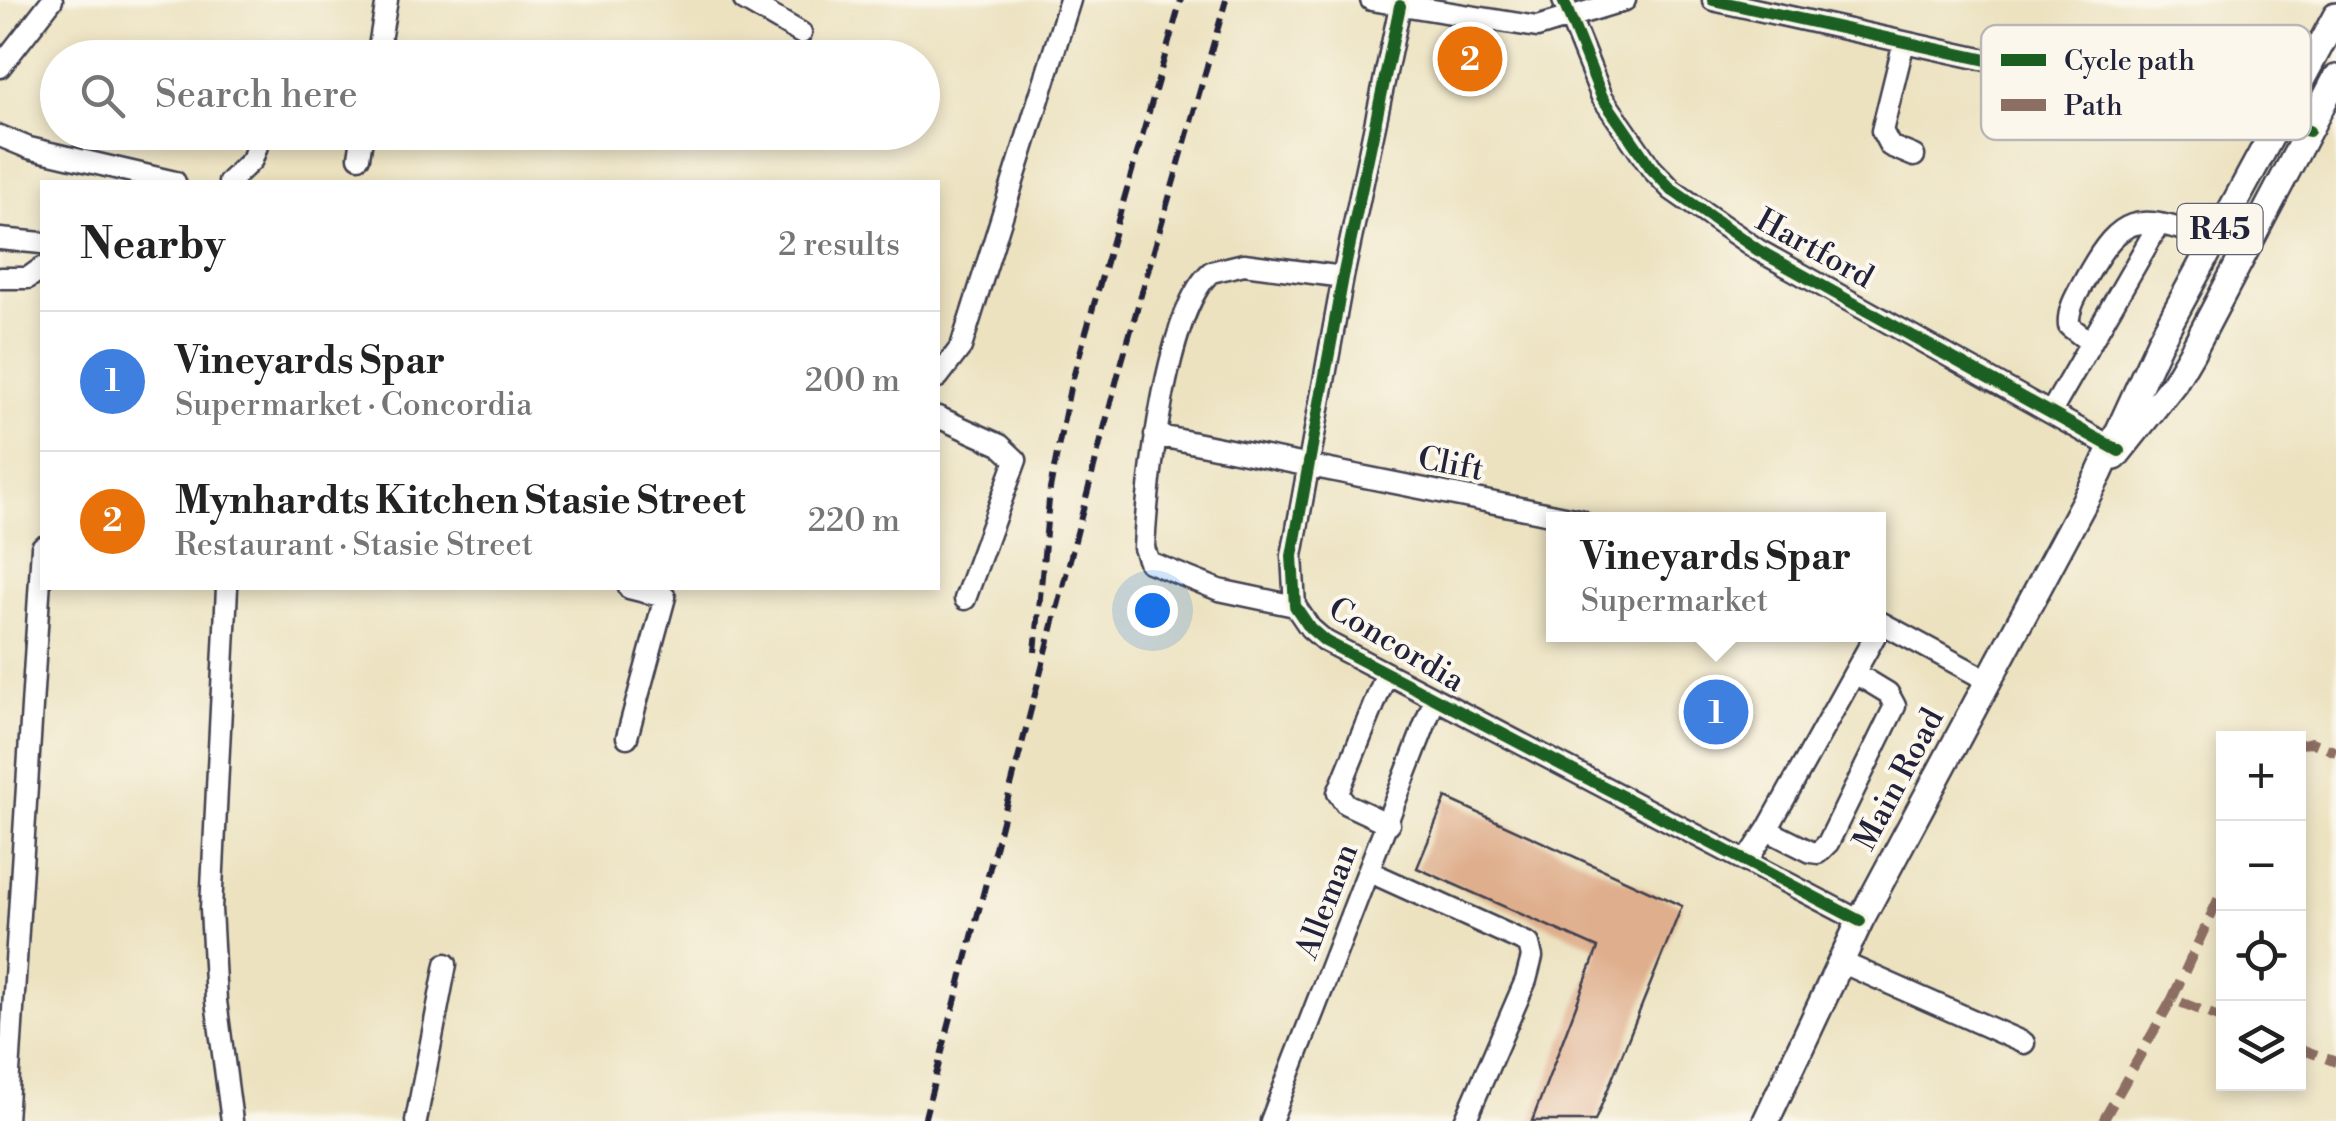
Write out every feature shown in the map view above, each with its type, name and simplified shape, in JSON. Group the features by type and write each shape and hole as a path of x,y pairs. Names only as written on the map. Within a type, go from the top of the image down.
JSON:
{"main road":[{"name":"Main Road","path":"2311,63 2336,16"},
{"name":"Main Road","path":"2311,128 2336,78"},
{"name":"Main Road","path":"1766,1121 1860,921 2115,448 2214,238 2270,140"},
{"name":"Main Road","path":"2115,448 2192,354 2305,140"}],"street":[{"path":"0,66 52,0"},
{"path":"380,40 387,0"},
{"path":"744,0 801,33"},
{"path":"940,374 961,347 1070,0"},
{"path":"1370,0 1400,6 1474,10 1537,26 1566,10 1624,0"},
{"path":"1713,0 1981,59"},
{"name":"Concordia","path":"1400,6 1343,277 1292,556 1295,606 1325,641 1860,921"},
{"name":"Hartford","path":"1566,10 1602,97 1651,168 1672,190 1758,250 2115,448"},
{"path":"1904,42 1882,131 1886,143 1914,156"},
{"path":"0,136 28,148 166,180"},
{"path":"231,180 252,160 256,150"},
{"path":"359,157 360,150"},
{"path":"2090,343 2074,333 2068,318 2108,239 2134,222 2214,238"},
{"path":"2051,412 2159,224"},
{"path":"0,239 40,242"},
{"path":"1295,606 1219,590 1148,562 1144,537 1155,435 1192,298 1211,272 1244,264 1343,277"},
{"path":"0,278 28,278 40,269"},
{"path":"940,419 1000,445 1016,460 965,599"},
{"name":"Clift","path":"1155,435 1546,513"},
{"path":"6,1121 40,580"},
{"path":"227,590 211,909 216,1001 232,1121"},
{"path":"626,737 666,592"},
{"path":"1886,630 1987,680"},
{"path":"1746,862 1871,642"},
{"path":"1766,830 1818,853 1834,834 1895,706 1888,693 1854,673"},
{"path":"1386,675 1338,793 1346,804 1388,824"},
{"name":"Alleman","path":"1271,1121 1434,701"},
{"path":"1370,872 1529,944 1532,957 1526,980 1465,1121"},
{"path":"1840,962 2024,1043"},
{"path":"416,1121 446,964"}],"building":[{"path":"1446,798 1682,906 1595,1121 1532,1121 1598,948 1417,868"}],"railway":[{"path":"1035,652 1050,489 1070,388 1181,0"},
{"path":"924,1121 1118,375 1226,0"}],"marked path":[{"path":"2306,743 2336,752"},
{"path":"2172,999 2216,904"},
{"path":"2103,1121 2172,999 2216,1016"},
{"path":"2306,1051 2336,1062"}],"cycle path":[{"path":"1563,0 1602,97 1651,168 1672,190 1758,250 2119,451"},
{"path":"1713,0 1981,59"},
{"path":"1400,6 1343,277 1292,556 1295,606 1325,641 1860,921"}],"place":[{"name":"Mynhardts Kitchen Stasie Street","path":"1470,59"},
{"name":"Vineyards Spar","path":"1716,712"}]}
